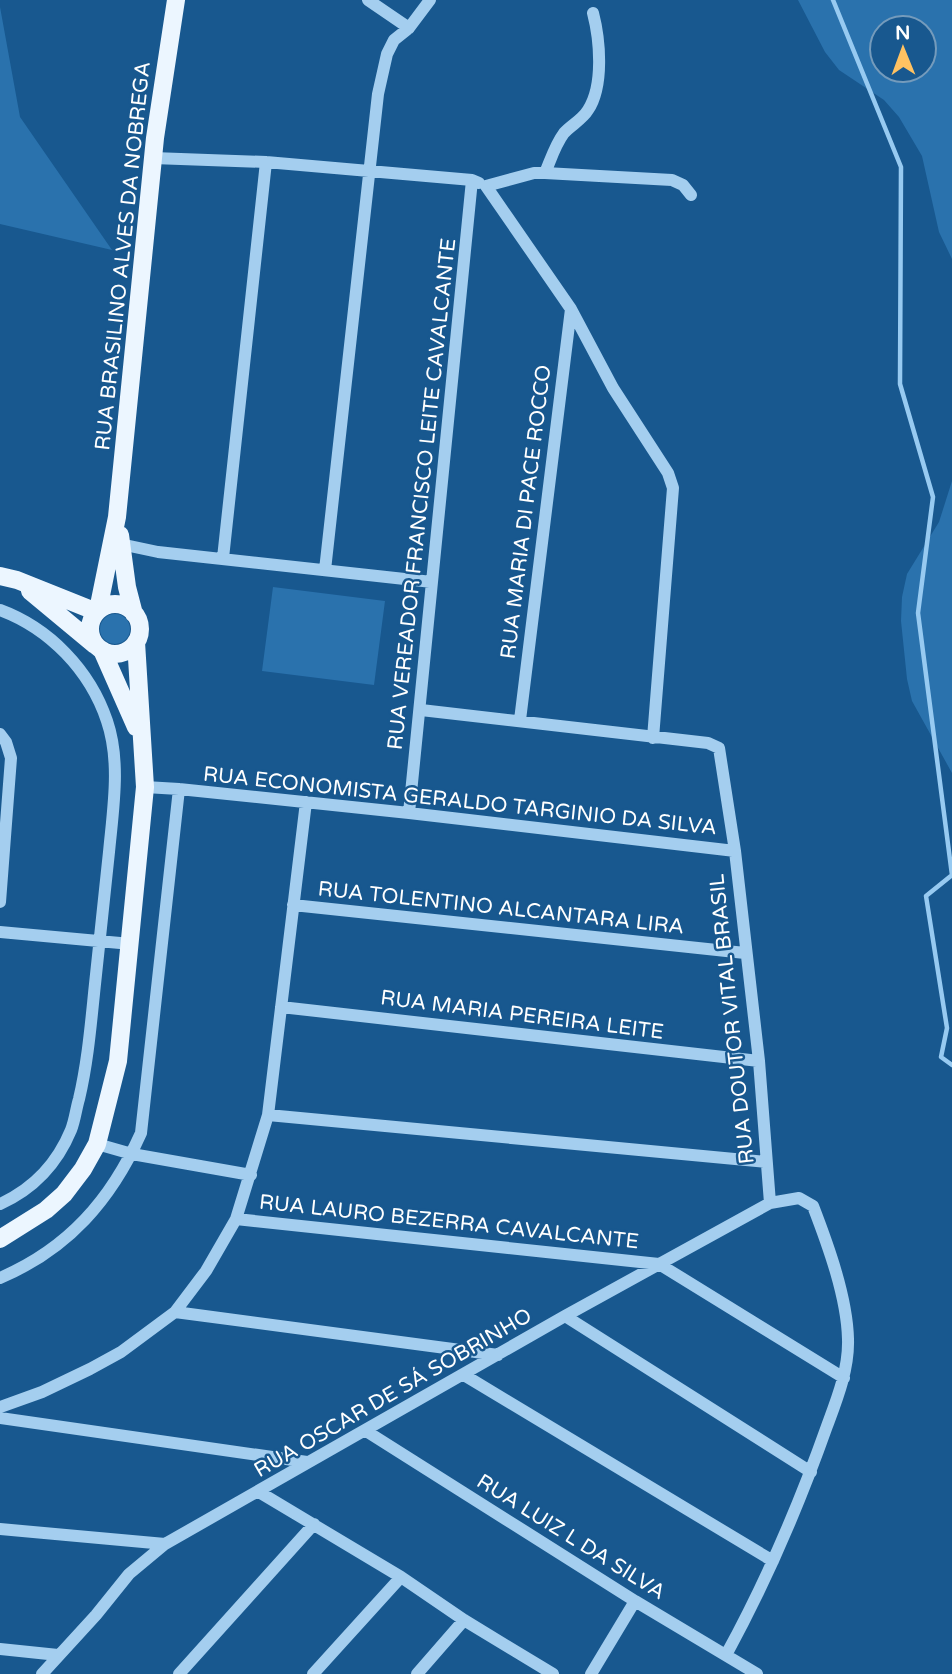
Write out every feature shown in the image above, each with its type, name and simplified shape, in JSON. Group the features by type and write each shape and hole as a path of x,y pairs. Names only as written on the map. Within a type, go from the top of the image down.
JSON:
{"main road":[{"name":"RUA BRASILINO ALVES DA NOBREGA","path":"134,614 118,539 117,517 153,158 176,0"},
{"name":"RUA BRASILINO ALVES DA NOBREGA","path":"98,611 118,539"},
{"path":"8,578 98,611"},
{"path":"8,578 99,648 121,653 136,642"},
{"path":"0,1239 46,1210 64,1194 83,1169 97,1144 118,1061 145,787 144,752 136,642 140,627 134,614 124,606 117,604 104,607 98,611 90,626 91,636 141,736"}],"street":[{"path":"368,0 409,28"},
{"path":"325,570 378,94 387,54 394,40 409,28 430,0"},
{"path":"545,173 565,132 584,116 594,99 600,61 593,13"},
{"path":"153,158 266,162 369,170 472,180 486,186 571,310 613,388 668,473 673,488 653,738 421,710"},
{"path":"223,558 266,162"},
{"path":"486,186 534,173 545,173 672,180 683,185 691,195"},
{"name":"RUA VEREADOR FRANCISCO LEITE CAVALCANTE","path":"409,813 472,180"},
{"name":"RUA MARIA DI PACE ROCCO","path":"520,720 571,310"},
{"path":"118,539 125,545 158,552 432,582"},
{"path":"0,610 31,624 69,657 91,688 107,720 114,760 114,792 85,1072 72,1129 43,1175 21,1194 0,1204"},
{"path":"0,734 6,742 11,758 0,902"},
{"name":"RUA DOUTOR VITAL BRASIL","path":"653,738 708,743 719,748 736,851 759,1061 770,1203"},
{"name":"RUA ECONOMISTA GERALDO TARGINIO DA SILVA","path":"145,787 409,813 736,851"},
{"path":"0,1278 26,1267 71,1234 107,1197 141,1133 179,789"},
{"path":"0,1407 42,1392 90,1369 121,1352 175,1312 206,1271 236,1219 268,1115 306,802"},
{"name":"RUA TOLENTINO ALCANTARA LIRA","path":"293,905 746,953"},
{"path":"0,932 131,944"},
{"name":"RUA MARIA PEREIRA LEITE","path":"281,1007 759,1061"},
{"path":"268,1115 766,1162"},
{"path":"97,1144 132,1154 251,1175"},
{"name":"RUA OSCAR DE SÁ SOBRINHO","path":"43,1674 130,1574 165,1544 565,1315 770,1203 799,1198 813,1206 824,1233 842,1299 848,1340 844,1378"},
{"name":"RUA LAURO BEZERRA CAVALCANTE","path":"236,1219 659,1264"},
{"path":"659,1264 844,1378 811,1472 773,1561 726,1655"},
{"path":"175,1312 498,1355"},
{"path":"565,1315 811,1472"},
{"path":"464,1375 773,1561"},
{"path":"0,1418 307,1462"},
{"name":"RUA LUIZ L DA SILVA","path":"366,1431 635,1601 757,1674"},
{"path":"259,1492 401,1577 464,1620 553,1674"},
{"path":"179,1674 314,1524"},
{"path":"0,1529 165,1544"},
{"path":"313,1674 401,1577"},
{"path":"591,1674 635,1601"},
{"path":"417,1674 464,1620"},
{"path":"0,1649 58,1655"},
{"path":"527,1674 536,1664"}],"shaded area":[{"path":"798,0 952,0 952,259 939,232 922,156 899,117 884,100 839,70 825,52"},
{"path":"0,7 20,117 112,250 0,224"},
{"path":"952,481 952,773 912,701 901,621 907,574 939,522"},
{"path":"273,587 385,601 374,685 262,671"},
{"path":"115,614 126,618 130,629 126,640 115,644 104,640 100,629 104,618"}],"waterway":[{"path":"833,0 901,167 900,384 933,497 918,613 952,875 926,896 947,1028 941,1057 952,1065"}]}
